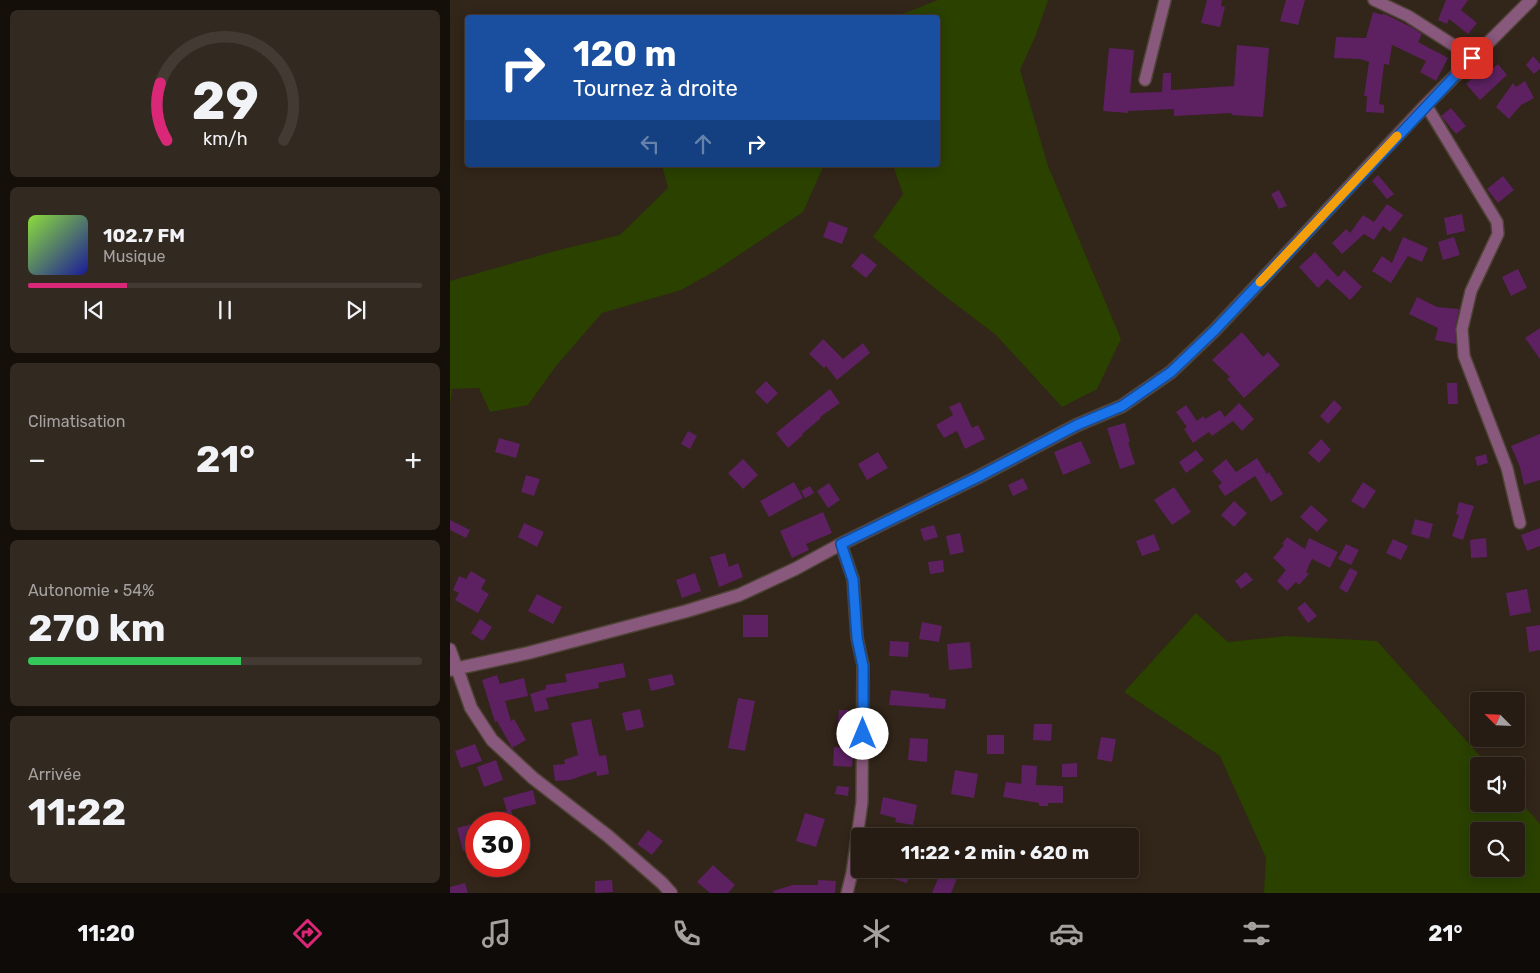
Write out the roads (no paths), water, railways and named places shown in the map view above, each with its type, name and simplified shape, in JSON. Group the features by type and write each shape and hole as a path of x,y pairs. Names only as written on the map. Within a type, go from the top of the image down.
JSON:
{"street":[{"path":"1145,80 1165,0"},
{"path":"1374,0 1408,16 1472,58"},
{"path":"454,669 528,653 616,628 687,611 739,595 978,477 1077,425 1122,406 1171,372 1215,330 1426,105 1531,0"},
{"path":"1426,105 1496,222 1498,234 1471,291 1462,329 1464,356 1507,468 1520,523"},
{"path":"841,544 853,580 857,638 863,666 862,802 852,873 846,893"},
{"path":"450,650 454,669 472,708 492,740 533,778 608,836 662,883 670,893"}]}
